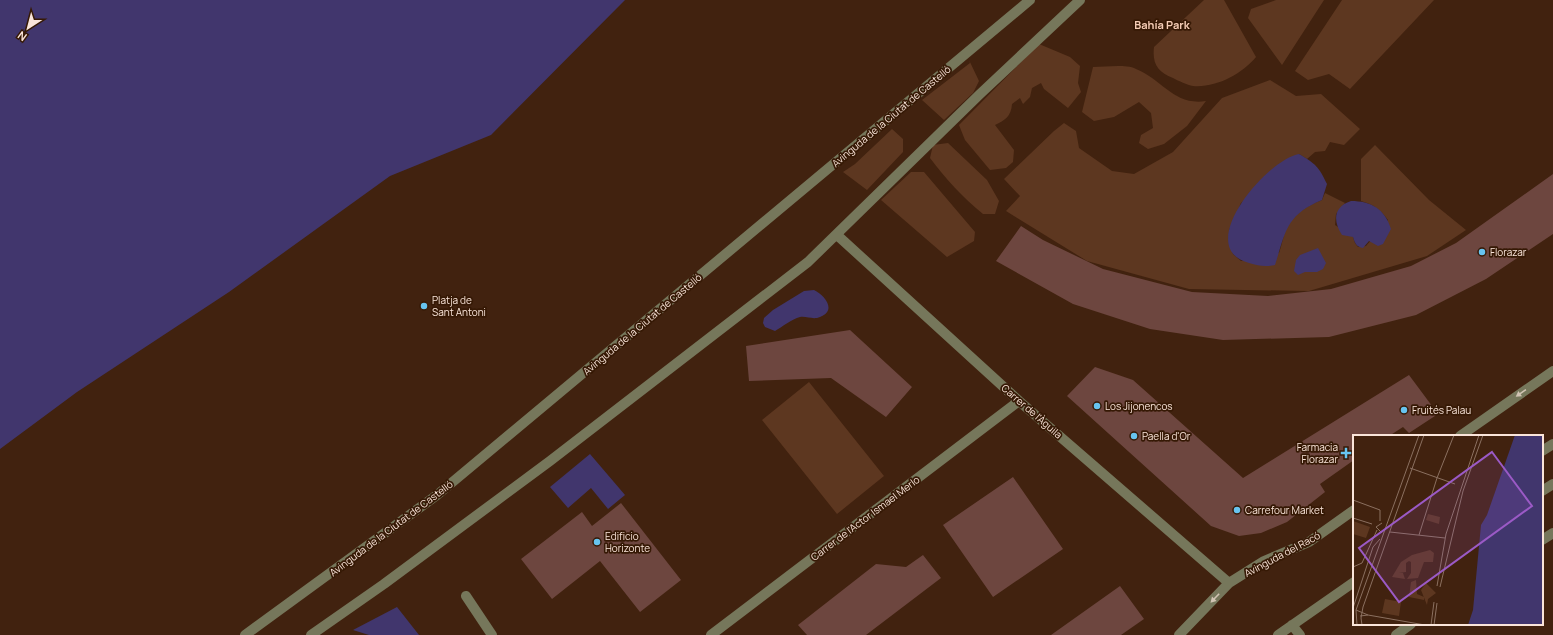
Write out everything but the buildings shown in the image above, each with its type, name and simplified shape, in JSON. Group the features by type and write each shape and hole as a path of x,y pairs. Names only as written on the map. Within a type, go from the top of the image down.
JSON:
{"street":[{"name":"Avinguda de la Ciutat de Castelló","path":"245,635 437,496 1030,0"},
{"path":"311,635 384,584 550,461 808,262 980,94 1080,0"},
{"name":"Carrer de l'Àguila","path":"837,235 1019,401 1229,583"},
{"path":"1461,435 1553,371"},
{"name":"Carrer de l'Actor Ismael Merlo","path":"711,635 1019,401"},
{"path":"1543,450 1553,444"},
{"path":"1543,490 1553,484"},
{"name":"Avinguda del Racó","path":"1179,635 1229,583 1264,561 1309,542 1353,511"},
{"path":"1543,539 1553,533"},
{"path":"1278,635 1353,583"},
{"path":"1337,594 1353,592"},
{"path":"466,596 492,635"},
{"path":"1396,635 1410,625"},
{"path":"1292,626 1300,635"}],"shaded area":[{"path":"0,0 625,0 491,135 390,176 229,292 77,392 0,449"},
{"path":"1204,0 1224,0 1256,57 1243,69 1228,79 1211,85 1193,86 1168,76 1157,67 1154,58 1154,47"},
{"path":"1276,0 1324,0 1282,65 1248,18 1251,9"},
{"path":"1342,0 1434,0 1350,89 1329,74 1308,80 1295,71"},
{"path":"1039,44 1070,57 1080,66 1078,83 1081,92 1068,108 1044,89 1041,83 1032,88 1030,97 1023,104 1020,98 1012,104 1007,118 995,125 1014,150 1013,162 1006,168 990,170 965,140 959,125"},
{"path":"969,60 979,81 973,93 944,120 922,100 970,63"},
{"path":"1118,66 1136,69 1185,100 1195,102 1206,101 1187,126 1164,144 1148,149 1139,143 1141,135 1153,128 1151,113 1139,102 1114,117 1094,121 1082,112 1093,67"},
{"path":"1270,80 1296,96 1321,94 1360,129 1344,145 1330,142 1325,151 1315,152 1307,159 1299,154 1241,203 1229,230 1229,241 1233,254 1241,261 1279,253 1289,223 1297,214 1322,200 1325,193 1345,203 1336,214 1335,225 1353,237 1358,247 1366,246 1388,220 1376,208 1361,201 1361,159 1375,145 1429,200 1466,230 1427,256 1309,291 1189,289 1087,261 1006,211 1020,196 1004,179 1064,123 1076,131 1079,148 1112,171 1134,174 1173,152 1222,98"},
{"path":"892,129 903,139 903,152 867,190 843,172 855,164"},
{"path":"948,143 987,180 999,201 995,214 983,214 975,208 955,188 930,158 933,145"},
{"path":"1299,154 1316,166 1327,184 1322,200 1310,206 1294,218 1285,233 1275,265 1262,266 1249,263 1233,254 1228,240 1231,224 1240,205 1269,171 1285,160"},
{"path":"911,172 924,172 975,232 974,241 947,257 881,200"},
{"path":"1351,201 1358,201 1371,205 1381,211 1385,216 1391,229 1383,244 1378,246 1369,241 1363,248 1356,245 1353,237 1342,235 1337,225 1336,215 1341,207"},
{"path":"1318,248 1326,263 1323,269 1317,272 1305,272 1298,275 1294,271 1296,260 1300,255"},
{"path":"814,290 822,295 828,303 828,311 825,314 817,318 797,318 775,331 765,327 763,323 764,318 773,310 804,291"},
{"path":"809,382 884,476 837,514 762,420"},
{"path":"590,454 625,495 608,509 591,488 568,508 550,487"},
{"path":"397,607 419,635 369,635 353,630"}],"place":[{"name":"Florazar","path":"1482,252"},
{"name":"Platja de Sant Antoni","path":"424,306"},
{"name":"Los Jijonencos","path":"1097,406"},
{"name":"Fruités Palau","path":"1404,410"},
{"name":"Paella d'Or","path":"1134,436"},
{"name":"Farmacia Florazar","path":"1346,453"},
{"name":"Carrefour Market","path":"1237,510"},
{"name":"Edificio Horizonte","path":"597,542"}],"district":[{"name":"Bahía Park","path":"1162,25"}]}
